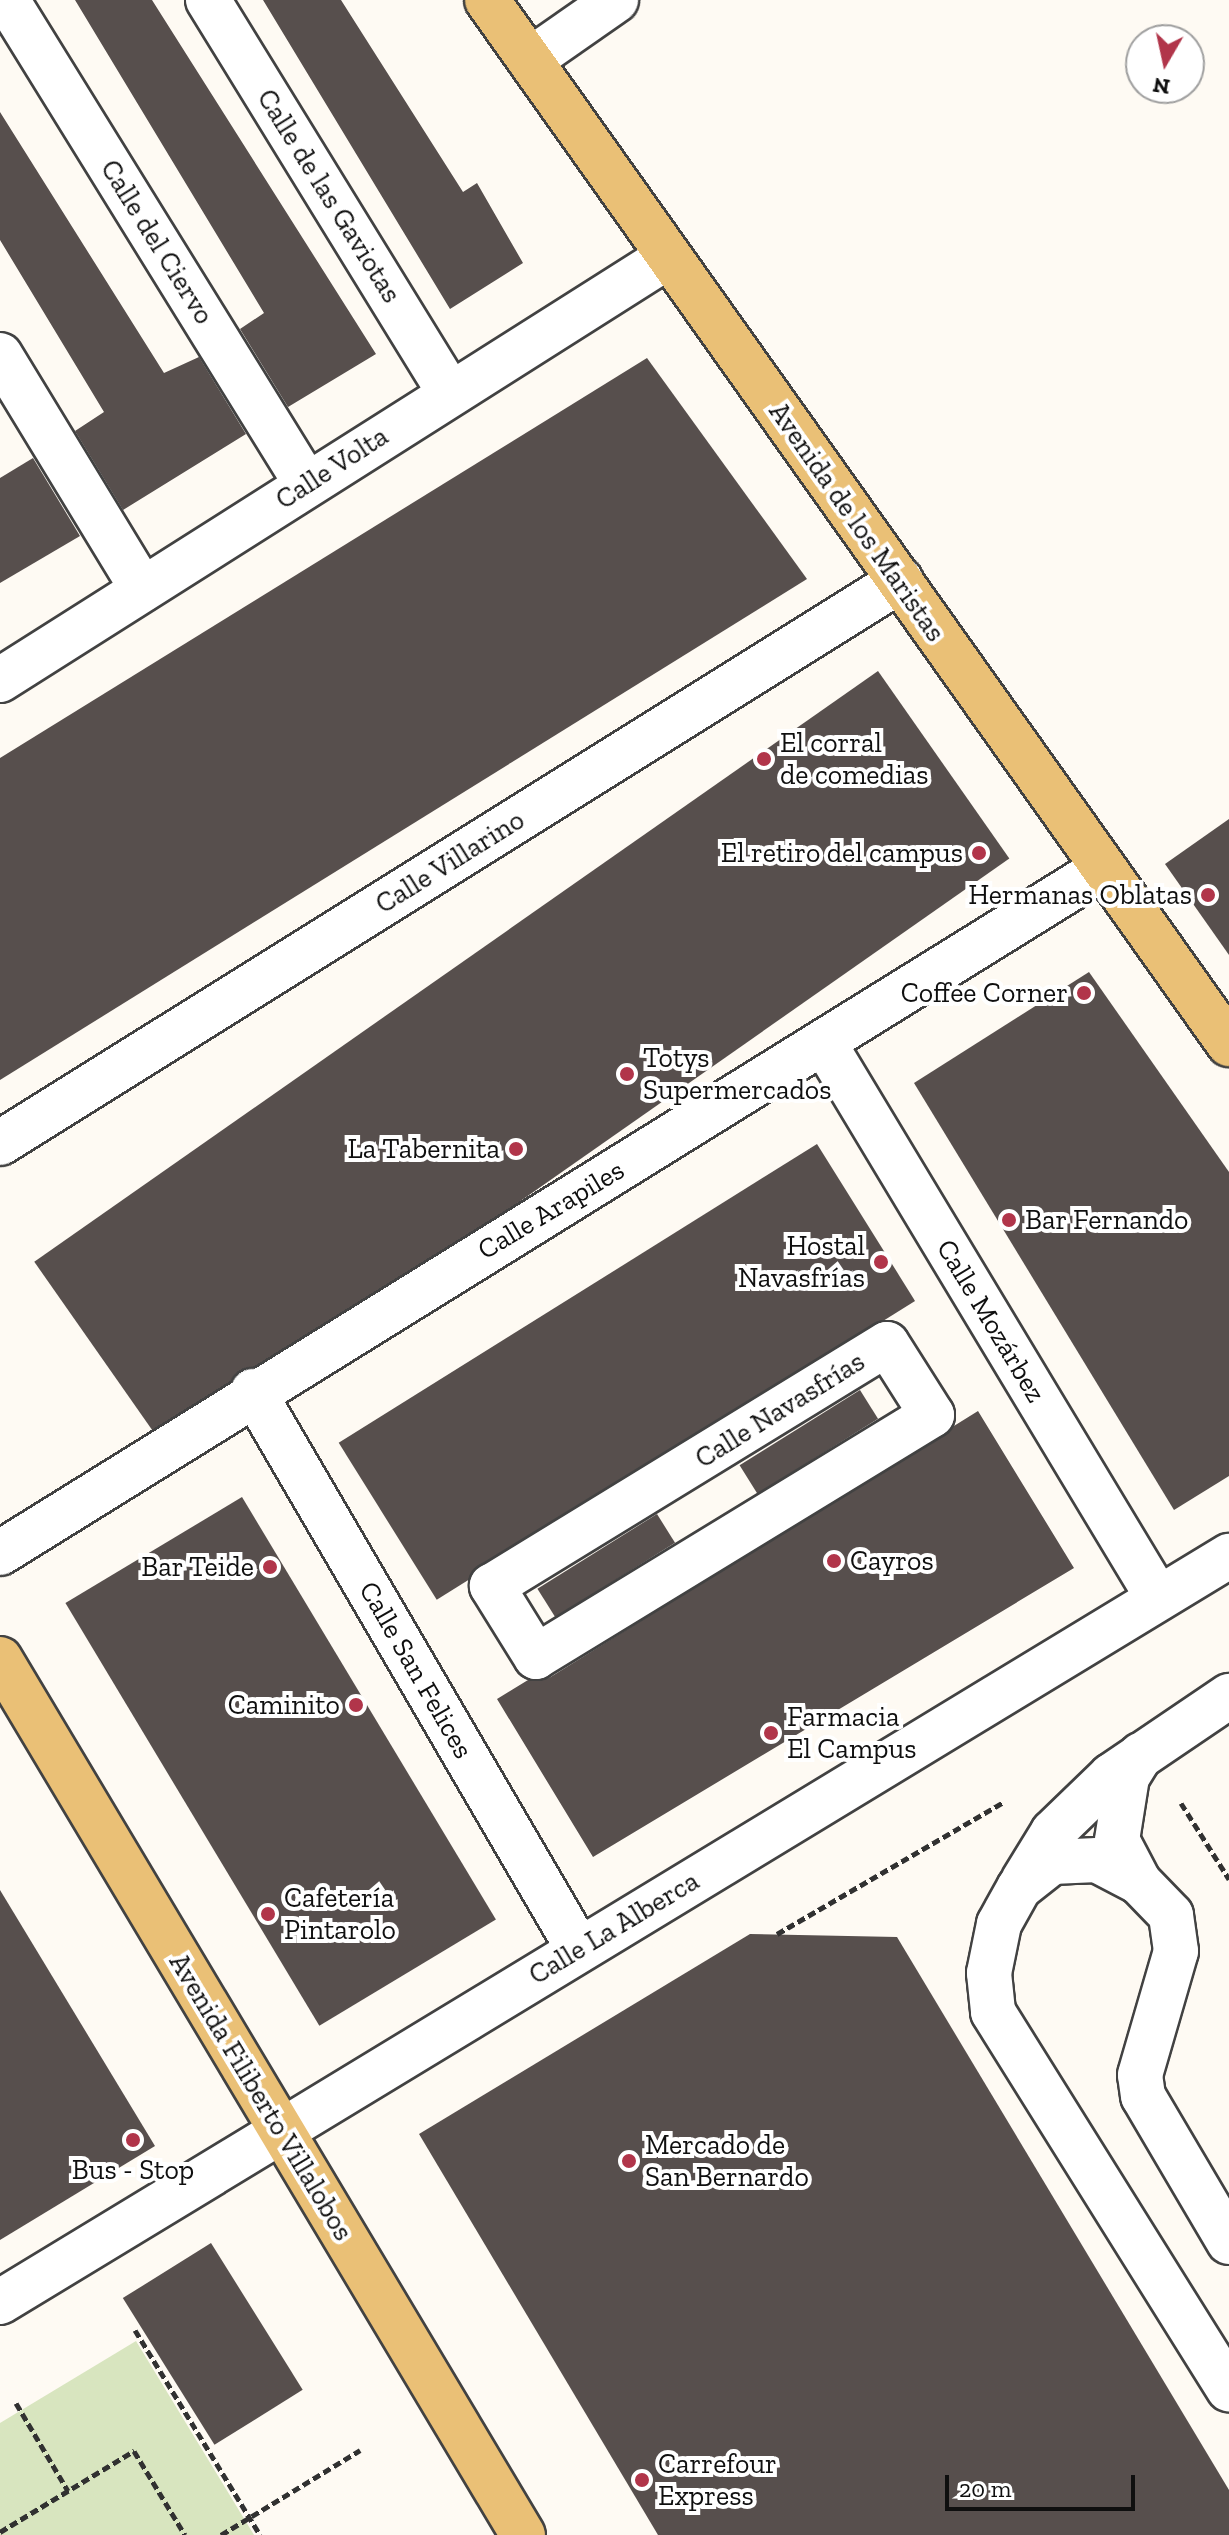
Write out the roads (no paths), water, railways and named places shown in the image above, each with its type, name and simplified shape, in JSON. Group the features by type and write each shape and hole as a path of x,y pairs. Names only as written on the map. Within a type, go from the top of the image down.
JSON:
{"main road":[{"name":"Avenida de los Maristas","path":"487,0 666,258 901,580 1102,869 1229,1044"},
{"name":"Avenida Filiberto Villalobos","path":"0,1659 523,2535"}],"street":[{"name":"Calle del Ciervo","path":"7,0 307,485"},
{"name":"Calle de las Gaviotas","path":"208,0 450,393"},
{"path":"530,60 616,0"},
{"name":"Calle Volta","path":"0,680 666,258"},
{"path":"0,355 142,589"},
{"name":"Calle Villarino","path":"0,1143 901,580"},
{"name":"Calle Arapiles","path":"0,1553 253,1391 824,1043 1102,869"},
{"name":"Calle Mozárbez","path":"824,1043 1158,1598"},
{"name":"Calle Navasfrías","path":"887,1344 932,1415 536,1657 514,1622 492,1586 887,1344"},
{"name":"Calle San Felices","path":"253,1391 579,1950"},
{"name":"Calle La Alberca","path":"0,2302 1229,1556"},
{"path":"1229,1696 1147,1746 1053,1832 1019,1888 992,1961 993,2012 1229,2389"},
{"path":"1147,1746 1127,1777 1119,1811 1117,1840 1139,1882 1171,1915 1176,1951 1140,2075 1143,2096 1229,2242"},
{"path":"1019,1888 1052,1862 1097,1860 1139,1882"}],"place":[{"name":"El corral de comedias","path":"764,759"},
{"name":"El retiro del campus","path":"979,853"},
{"name":"Hermanas Oblatas","path":"1208,895"},
{"name":"Coffee Corner","path":"1084,993"},
{"name":"Totys Supermercados","path":"627,1074"},
{"name":"La Tabernita","path":"516,1149"},
{"name":"Bar Fernando","path":"1009,1220"},
{"name":"Hostal Navasfrías","path":"881,1262"},
{"name":"Cayros","path":"834,1561"},
{"name":"Bar Teide","path":"270,1567"},
{"name":"Caminito","path":"356,1705"},
{"name":"Farmacia El Campus","path":"771,1733"},
{"name":"Cafetería Pintarolo","path":"268,1914"},
{"name":"Bus - Stop","path":"133,2140"},
{"name":"Mercado de San Bernardo","path":"629,2161"},
{"name":"Carrefour Express","path":"642,2480"}]}
